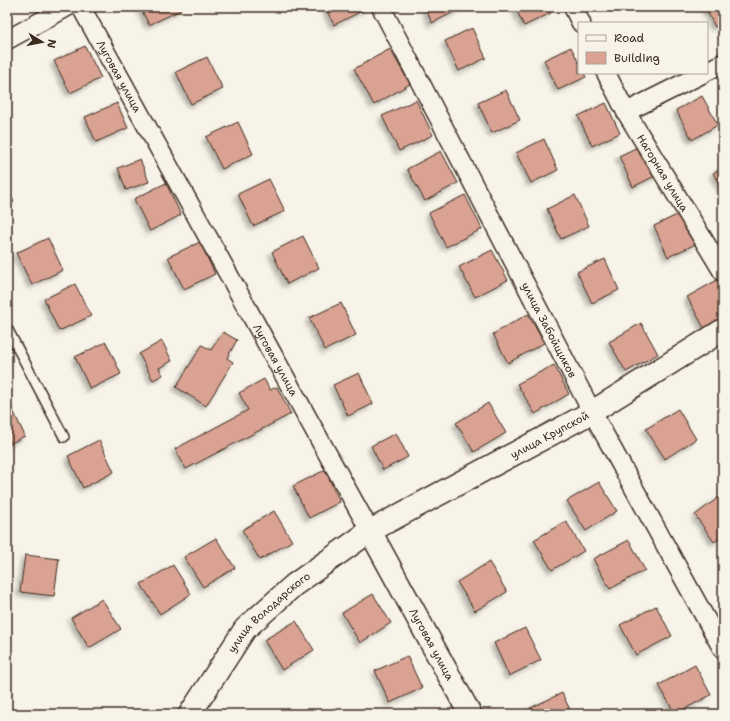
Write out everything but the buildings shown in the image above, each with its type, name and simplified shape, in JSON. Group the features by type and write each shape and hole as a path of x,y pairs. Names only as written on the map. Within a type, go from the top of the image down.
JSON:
{"main road":[{"name":"улица Крупской","path":"370,530 592,412 723,330"},
{"name":"улица Володарского","path":"190,714 245,629 294,585 370,530"},
{"name":"Луговая улица","path":"370,530 470,714"}],"street":[{"path":"7,40 67,7"},
{"name":"Луговая улица","path":"81,7 370,530"},
{"name":"улица Забойщиков","path":"381,7 592,412 723,650"},
{"path":"573,7 580,22"},
{"path":"708,70 723,63"},
{"name":"Нагорная улица","path":"607,74 626,112 723,272"},
{"path":"626,112 702,74"}],"lane":[{"path":"7,328 64,438"}]}
